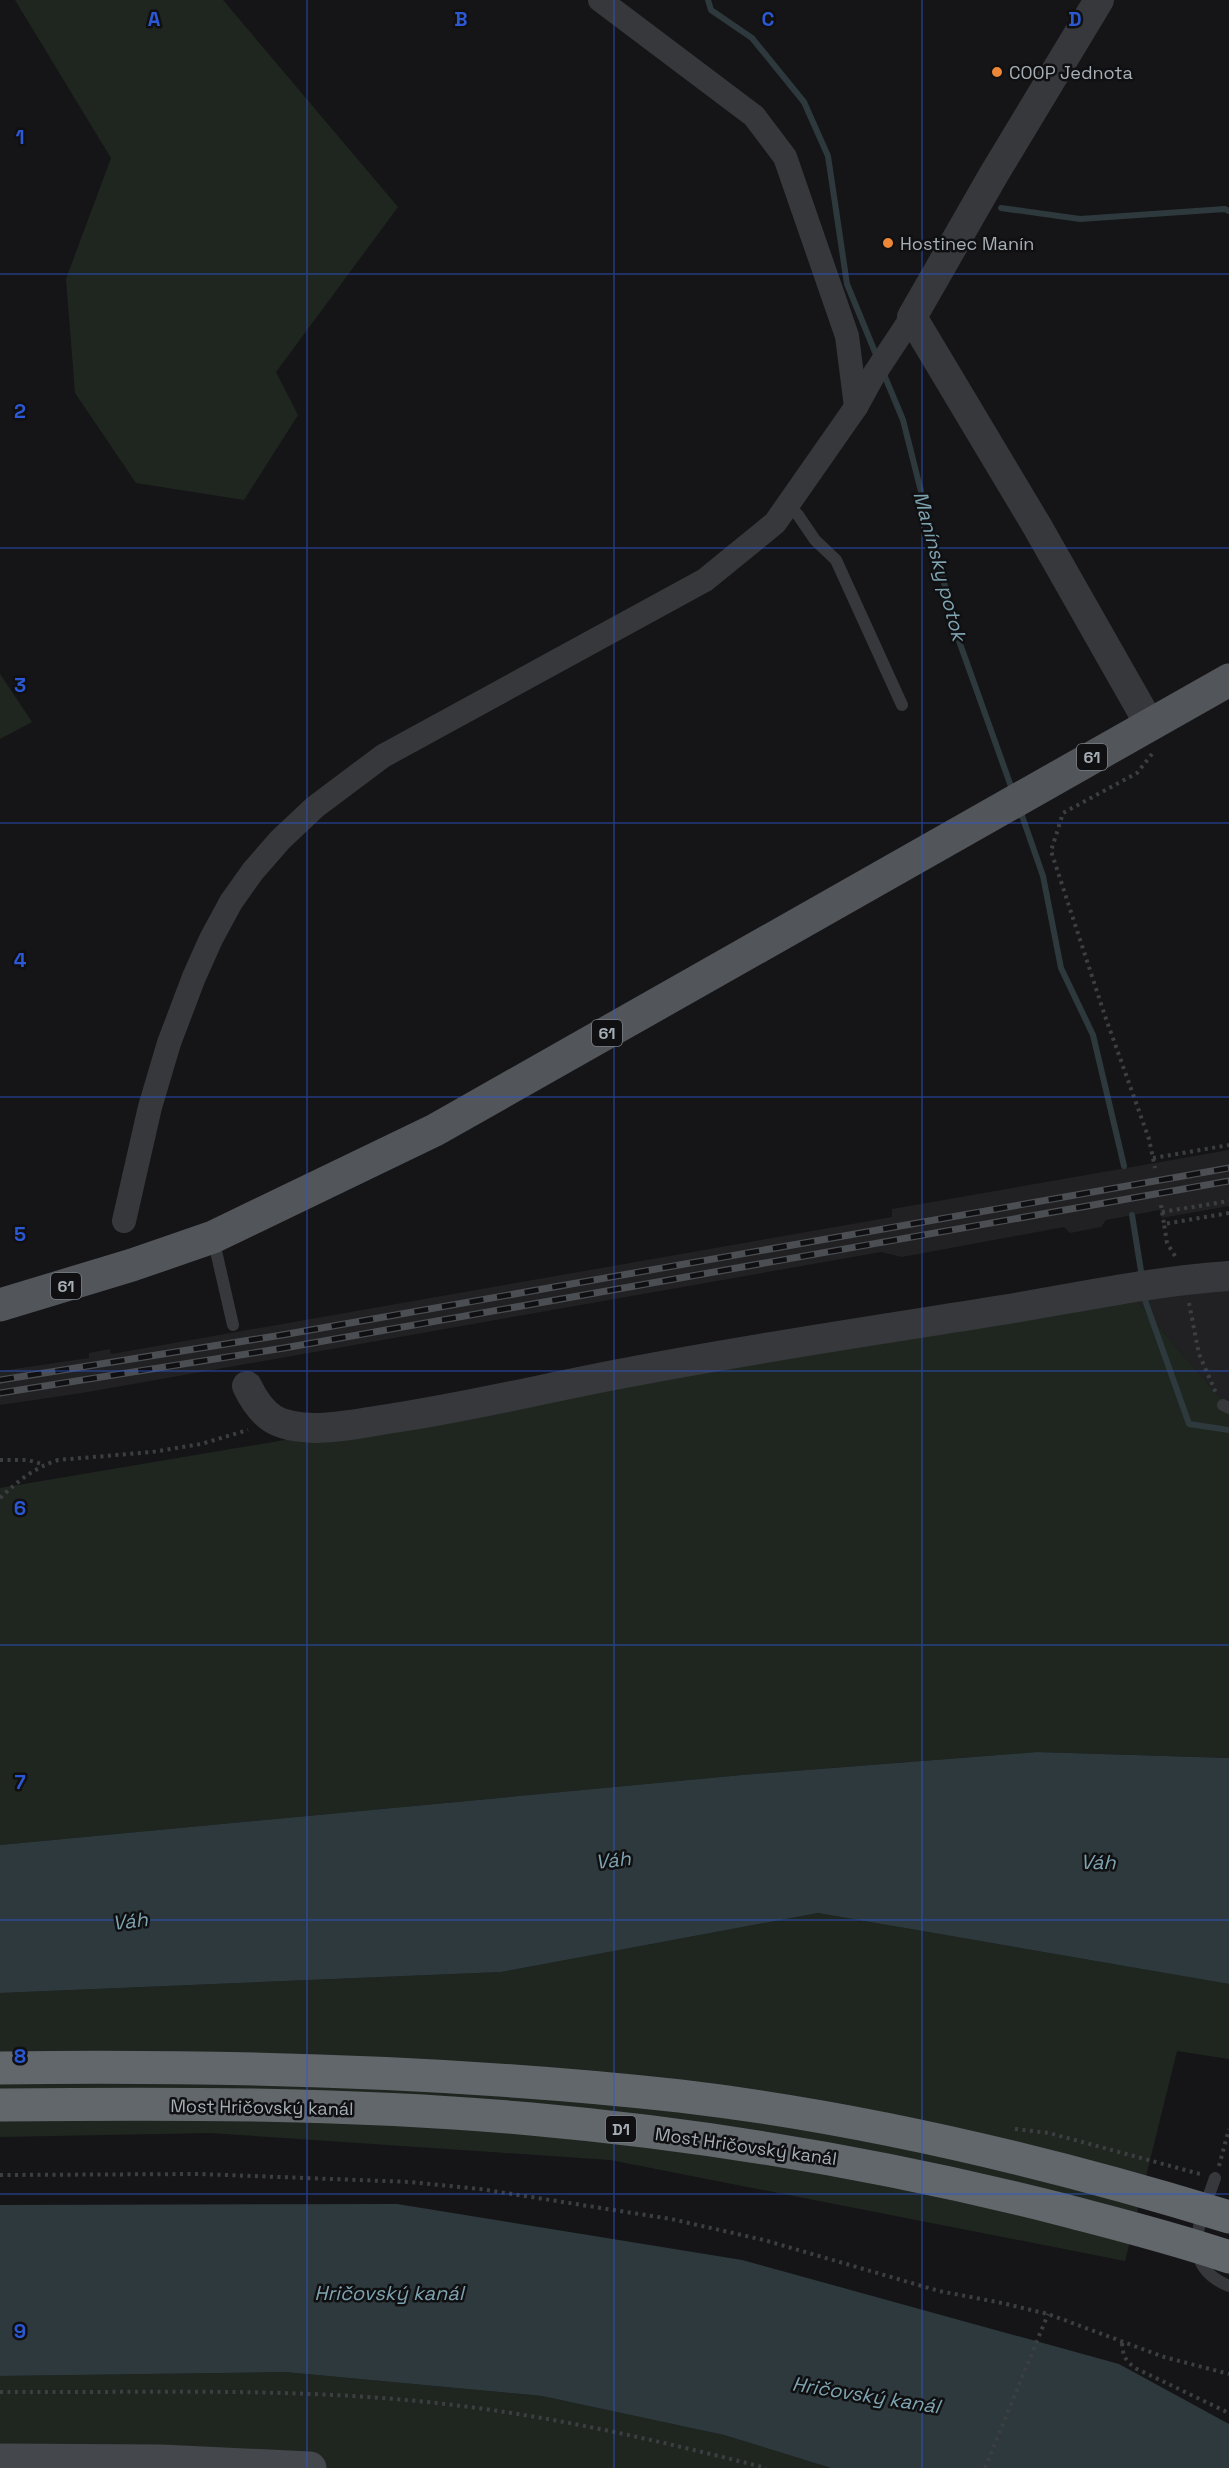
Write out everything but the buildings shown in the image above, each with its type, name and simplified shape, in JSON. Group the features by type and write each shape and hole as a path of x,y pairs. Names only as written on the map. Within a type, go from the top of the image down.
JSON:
{"highway":[{"name":"Most Hričovský kanál","path":"0,2068 250,2068 385,2072 532,2082 683,2097 854,2123 996,2152 1229,2217"},
{"name":"Most Hričovský kanál","path":"0,2105 269,2105 530,2118 673,2134 848,2161 986,2190 1229,2256"}],"main road":[{"name":"61","path":"0,1305 132,1265 213,1237 435,1130 1229,680"},
{"path":"0,2460 161,2462 310,2468"}],"street":[{"path":"600,0 754,116 785,157 847,336 856,407"},
{"path":"124,1221 150,1107 168,1043 211,939 231,902 253,872 280,840 323,801 383,756 705,580 775,523 856,407 873,376 912,317 994,174 1099,0"},
{"path":"912,317 1037,526 1150,724"},
{"path":"247,1386 255,1403 264,1414 277,1423 314,1428 336,1427 460,1408 630,1372 1176,1282 1229,1276"}],"lane":[{"path":"788,505 798,515 815,540 836,560 902,705"},
{"path":"213,1237 234,1325"},
{"path":"1215,2178 1197,2234 1197,2256 1205,2272 1229,2286"}],"path":[{"path":"1137,773 1063,813 1051,851 1105,1016 1149,1139 1155,1168"},
{"path":"1153,1158 1229,1145"},
{"path":"1162,1212 1229,1201"},
{"path":"1161,1205 1167,1243 1182,1266 1176,1282 1199,1354 1226,1407"},
{"path":"1164,1224 1229,1213"},
{"path":"0,1498 20,1479 43,1465 58,1460 152,1452 201,1444 277,1423"},
{"path":"0,1460 28,1460 43,1465"},
{"path":"1215,2178 1229,2129"},
{"path":"0,2175 200,2174 411,2182 480,2189 671,2219 764,2240 939,2291 1048,2314 1164,2357 1229,2374"},
{"path":"985,2468 1048,2314"},
{"path":"1122,2343 1126,2362 1229,2413"},
{"path":"0,2392 272,2395 435,2403 539,2416 671,2443 766,2468"}],"shaded area":[{"path":"15,0 223,0 398,207 276,372 298,415 244,500 136,483 75,393 66,279 111,158"},
{"path":"0,674 32,722 0,739"},
{"path":"1229,1150 1229,1206 1162,1218 1160,1210 1106,1220 1101,1227 1070,1233 1064,1227 902,1257 881,1252 82,1393 0,1405 0,1371 89,1358 89,1353 110,1349 111,1354 892,1217 892,1209"},
{"path":"1229,1280 1229,1408 1133,1297"},
{"path":"1133,1297 1229,1408 1229,1758 1037,1752 742,1775 0,1845 0,1488"},
{"path":"818,1913 1229,1984 1229,2059 1177,2051 1125,2261 610,2160 210,2133 0,2137 0,1993 501,1972"},
{"path":"285,2372 542,2396 724,2435 831,2468 0,2468 0,2376"}],"water":[{"name":"Váh","path":"1037,1752 1229,1758 1229,1984 818,1913 501,1972 0,1993 0,1845 742,1775"},
{"name":"Hričovský kanál","path":"397,2204 742,2260 1119,2364 1229,2424 1229,2468 831,2468 724,2435 542,2396 285,2372 0,2376 0,2205"}],"waterway":[{"name":"Manínsky potok","path":"708,0 711,10 752,38 804,102 828,156 847,284 877,357"},
{"path":"1001,208 1080,219 1225,209 1229,211"},
{"name":"Manínsky potok","path":"883,372 903,420 958,638 1013,792"},
{"name":"Manínsky potok","path":"1020,810 1043,876 1061,968 1093,1035 1124,1166"},
{"name":"Manínsky potok","path":"1132,1215 1142,1277"},
{"name":"Manínsky potok","path":"1144,1293 1189,1424 1229,1430"}],"railway":[{"path":"0,1380 282,1335 1229,1168"},
{"path":"0,1393 284,1348 1229,1181"}],"place":[{"name":"COOP Jednota","path":"997,72"},
{"name":"Hostinec Manín","path":"888,243"}]}
